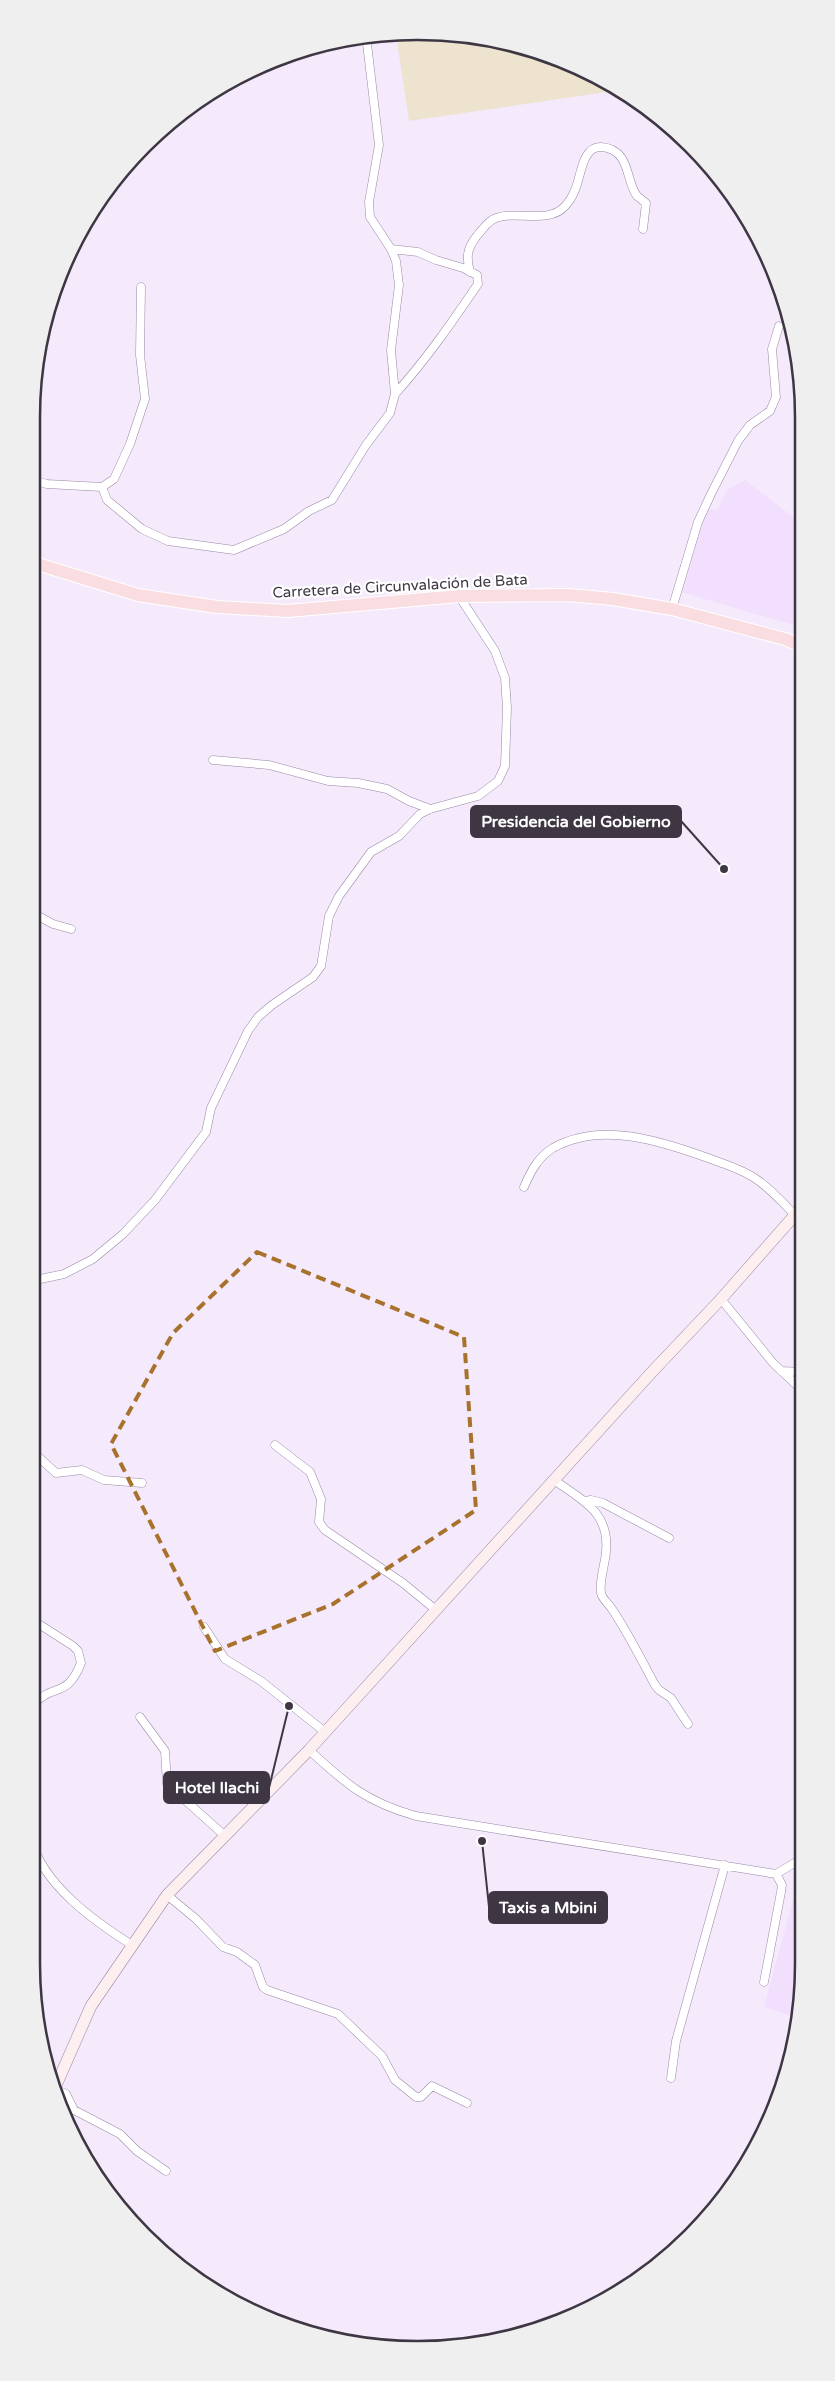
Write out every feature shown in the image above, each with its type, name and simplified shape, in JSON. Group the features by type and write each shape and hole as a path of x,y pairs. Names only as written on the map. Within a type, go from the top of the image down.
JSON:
{"main road":[{"name":"Carretera de Circunvalación de Bata","path":"40,565 138,594 218,607 288,611 459,596 568,595 613,599 672,609 795,644"},
{"path":"58,2079 92,2006 167,1895 309,1750 795,1216"}],"street":[{"path":"102,487 107,500 142,529 168,541 234,550 284,529 309,511 332,500 366,445 390,413 395,394 391,350 399,285 396,261 391,249 370,217 369,202 379,145 367,43"},
{"path":"470,272 466,258 470,245 493,219 523,215 555,214 564,207 575,191 586,157 593,149 600,147 610,149 618,154 627,167 636,195 646,203 642,229"},
{"path":"391,249 418,252 470,272 477,275 478,284 417,371 395,394"},
{"path":"40,482 102,487 114,479 130,444 145,399 140,355 141,287"},
{"path":"672,609 698,522 711,494 738,441 750,425 770,412 776,397 772,350 779,326"},
{"path":"40,1279 64,1274 93,1259 123,1234 155,1200 206,1132 211,1108 248,1031 258,1017 272,1004 313,977 321,966 329,916 339,896 371,852 399,836 420,814 430,809 478,796 498,781 506,766 508,708 505,678 495,651 459,596"},
{"path":"213,760 269,765 328,781 358,783 387,789 409,801 430,809"},
{"path":"40,917 53,924 72,929"},
{"path":"524,1187 533,1167 540,1159 552,1149 574,1139 609,1136 644,1138 668,1144 736,1168 795,1208"},
{"path":"721,1299 780,1372 795,1385"},
{"path":"780,1372 795,1372"},
{"path":"275,1444 310,1472 321,1499 319,1522 325,1530 403,1583 436,1610"},
{"path":"40,1458 56,1473 82,1470 104,1480 142,1484"},
{"path":"554,1480 584,1501 602,1518 606,1534 601,1595 631,1639 659,1690 671,1698 688,1724"},
{"path":"584,1501 591,1500 603,1503 669,1538"},
{"path":"40,1625 73,1646 78,1651 81,1663 71,1682 40,1698"},
{"path":"204,1627 225,1659 261,1681 325,1732"},
{"path":"140,1717 165,1751 167,1784 224,1835"},
{"path":"309,1750 349,1786 390,1809 416,1816 776,1874 795,1863"},
{"path":"40,1859 48,1876 58,1887 112,1932 132,1945"},
{"path":"671,2078 676,2041 725,1865"},
{"path":"764,1982 782,1885 776,1874"},
{"path":"167,1895 196,1919 223,1947 237,1952 255,1966 263,1987 267,1990 338,2014 382,2056 395,2080 416,2097 420,2097 432,2086 467,2103"},
{"path":"63,2093 66,2094 74,2110 120,2134 137,2151 166,2171"}],"highlighted area":[{"path":"257,1252 464,1337 476,1510 333,1604 215,1651 111,1444 173,1333"}],"shaded area":[{"path":"397,41 442,41 491,47 539,60 584,79 607,92 409,121"},
{"path":"745,480 795,518 795,625 681,592 707,509 717,510 727,490"},
{"path":"795,1893 795,1964 792,2015 764,2007"}],"place":[{"name":"Presidencia del Gobierno","path":"724,869"},
{"name":"Hotel Ilachi","path":"289,1706"},
{"name":"Taxis a Mbini","path":"482,1841"}]}
